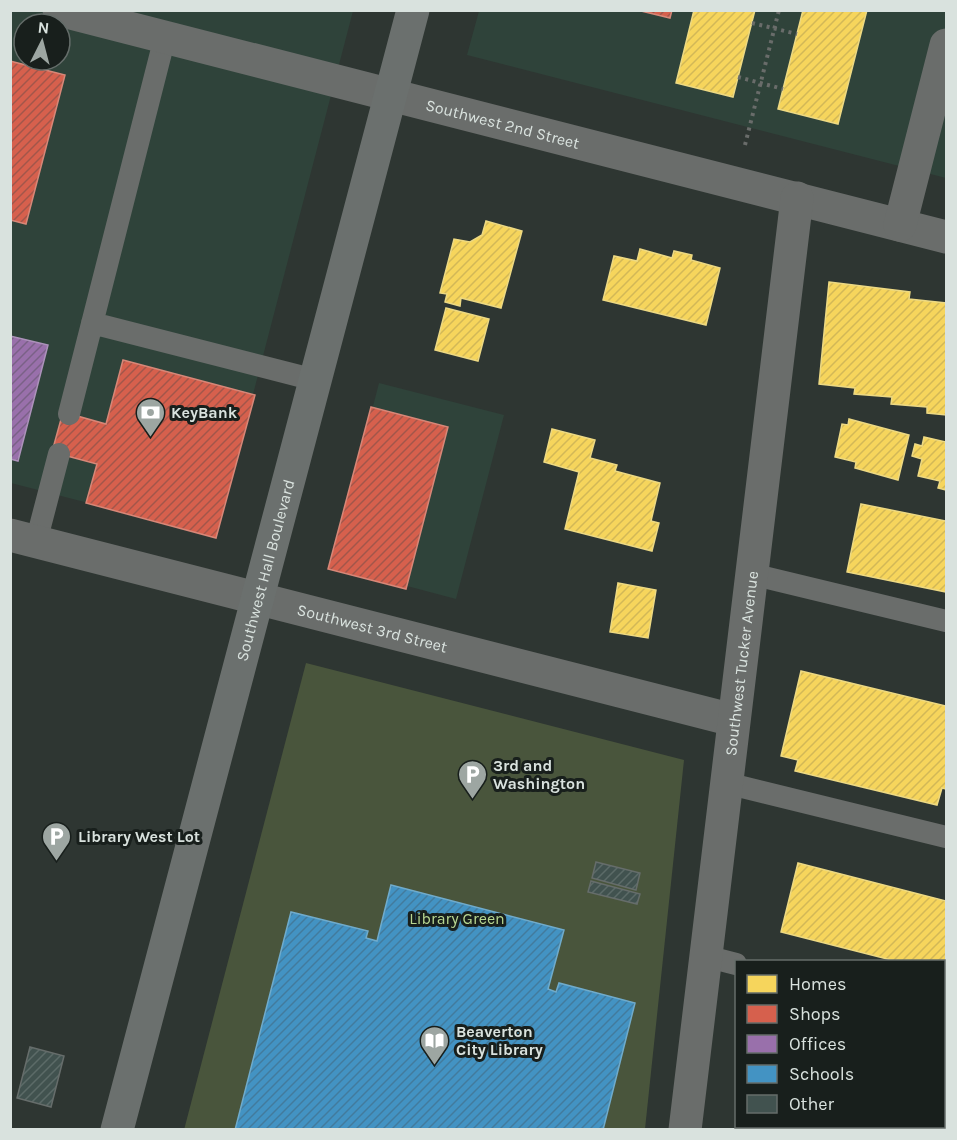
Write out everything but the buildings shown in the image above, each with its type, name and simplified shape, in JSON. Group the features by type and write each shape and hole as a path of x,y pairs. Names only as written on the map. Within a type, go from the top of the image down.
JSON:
{"main road":[{"name":"Southwest Hall Boulevard","path":"117,1130 413,10"}],"street":[{"name":"Southwest 2nd Street","path":"59,10 946,237"},
{"path":"900,225 946,45"},
{"name":"Southwest Tucker Avenue","path":"685,1130 797,198"},
{"name":"Southwest 3rd Street","path":"23,539 733,720"}],"lane":[{"path":"69,414 165,37"},
{"path":"92,323 315,380"},
{"path":"23,539 59,454"},
{"path":"751,574 946,621"},
{"path":"726,783 946,837"},
{"path":"705,956 735,964"}],"path":[{"path":"735,183 779,10"},
{"path":"752,23 797,34"},
{"path":"738,77 783,89"}],"shaded area":[{"path":"10,11 353,11 216,536 11,483"},
{"path":"479,11 946,11 946,178 467,55"},
{"path":"379,383 504,415 456,599 332,566"}],"green space":[{"name":"Library Green","path":"306,663 684,760 645,1129 184,1130"}],"place":[{"name":"KeyBank","path":"150,438"},
{"name":"3rd and Washington","path":"472,800"},
{"name":"Library West Lot","path":"57,862"},
{"name":"Beaverton City Library","path":"435,1066"}]}
